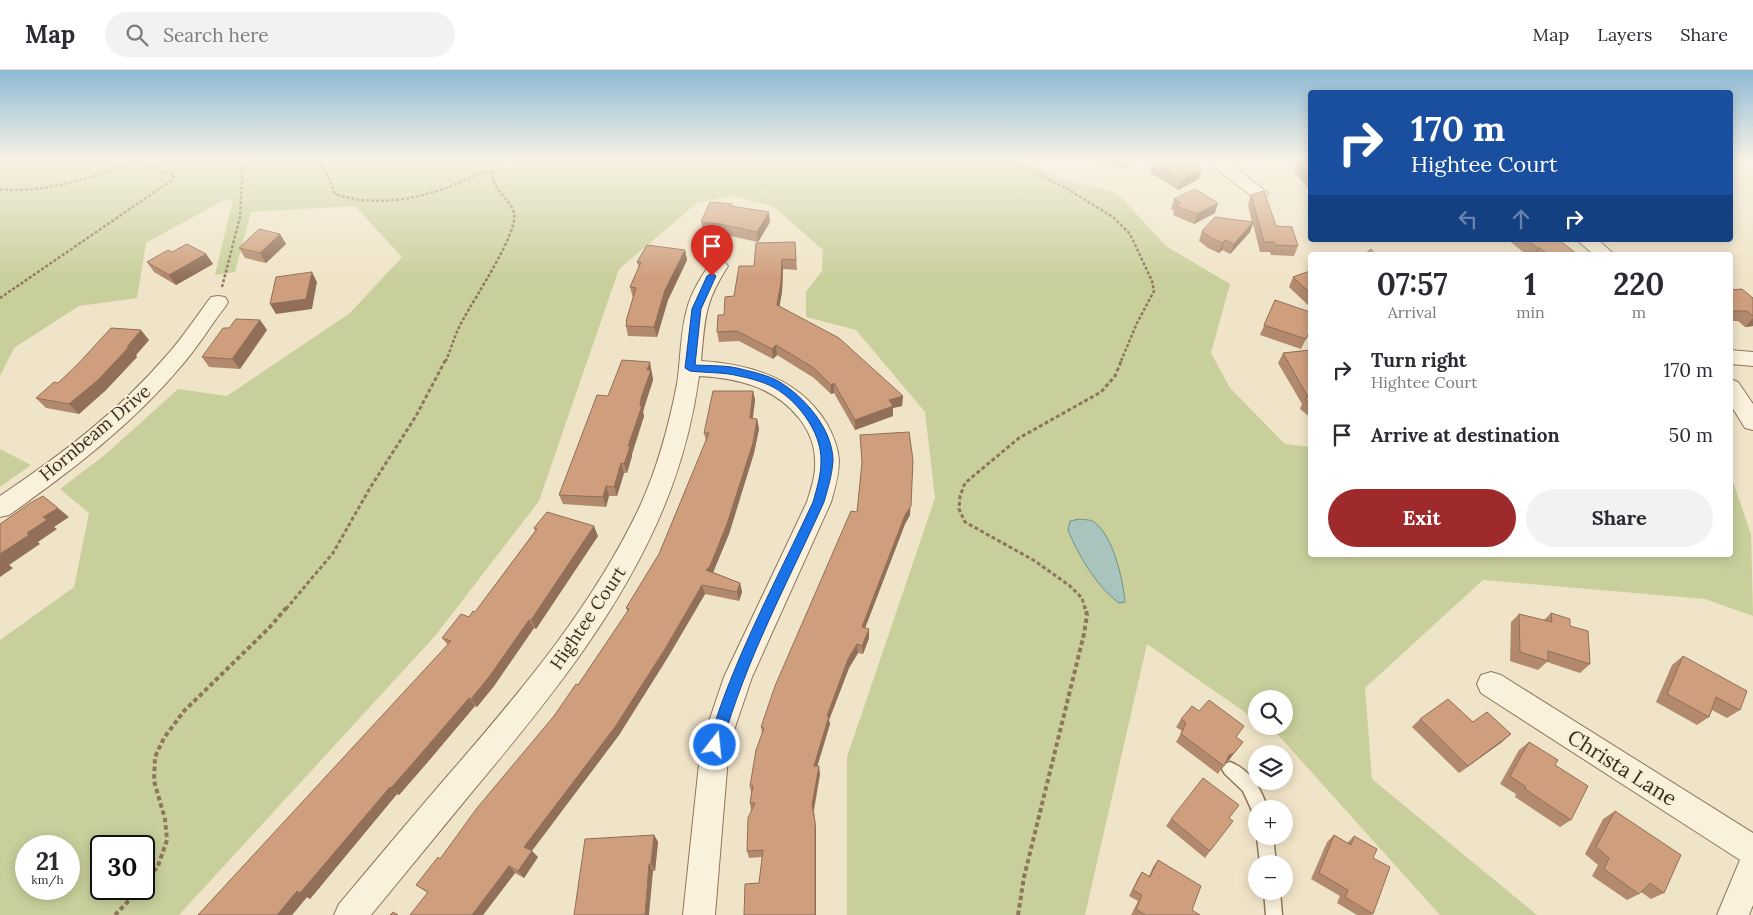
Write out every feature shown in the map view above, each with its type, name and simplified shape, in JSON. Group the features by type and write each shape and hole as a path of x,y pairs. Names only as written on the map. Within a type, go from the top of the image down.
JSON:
{"street":[{"path":"1589,242 1602,252"},
{"name":"Hightee Court","path":"350,915 537,691 578,638 609,591 634,546 654,502 672,453 690,368 696,309 706,286 718,266"},
{"name":"Hornbeam Drive","path":"0,508 44,478 126,412 176,359 218,302"},
{"path":"1733,358 1753,359"},
{"path":"690,368 739,372 773,383 789,394 806,411 816,425 824,442 827,459 825,479 819,502 738,677 715,745 699,915"},
{"path":"1733,392 1753,422"},
{"name":"Christa Lane","path":"1491,684 1753,851"},
{"path":"1733,915 1753,866"}],"lane":[{"path":"1230,769 1243,777 1257,800"},
{"path":"1273,900 1274,915"}],"path":[{"path":"0,298 144,199"},
{"path":"218,302 240,217 241,199"},
{"path":"355,199 386,201 396,199"},
{"path":"155,870 167,840 165,819 154,782 155,757 164,738 184,711 269,628 333,553 370,488 416,416 443,367 463,319 492,273 513,226 515,216 506,199"},
{"path":"1018,915 1024,876 1084,634 1087,615 1082,598 1070,586 1035,561 965,522 959,509 960,496 965,483 1019,438 1101,392 1115,376 1137,324 1154,291 1152,281 1130,234 1113,217 1084,199"},
{"path":"115,915 129,900"}],"green space":[{"path":"0,199 229,199 224,200 146,243 137,298 79,306 14,348 0,376"},
{"path":"233,199 714,199 698,202 619,269 539,501 435,636 179,915 0,915 0,640 74,587 89,513 60,489 106,454 178,389 227,396 350,313 402,257 355,206 251,212 235,272 215,275"},
{"path":"747,199 1123,199 1166,246 1230,284 1211,353 1230,388 1285,444 1308,447 1308,557 1733,557 1733,482 1751,534 1753,616 1705,599 1483,580 1365,688 1372,779 1537,915 1440,915 1293,752 1293,745 1287,745 1278,735 1293,735 1293,690 1248,690 1248,714 1147,644 1085,915 847,915 847,757 935,498 925,412 856,330 806,317 806,292 822,271 823,250 774,207"},
{"path":"0,449 31,465 0,487"}],"water":[{"path":"1079,519 1094,522 1107,537 1116,558 1125,602 1119,603 1103,588 1077,550 1068,530 1070,521"}],"building":[{"path":"1175,199 1212,199 1218,203 1197,214 1176,206 1181,203"},
{"path":"1252,199 1267,199 1276,226 1292,227 1298,246 1275,245 1274,242 1264,242"},
{"path":"710,202 732,204 731,206 769,212 757,232 701,222"},
{"path":"1215,217 1253,222 1234,244 1225,240 1223,243 1211,238 1202,231"},
{"path":"259,229 280,234 260,253 239,248"},
{"path":"795,242 796,260 782,259 777,305 839,338 903,396 889,400 893,406 855,420 834,383 831,385 814,368 776,345 772,349 737,331 717,332 718,315 724,315 725,297 734,296 739,266 754,266 756,243"},
{"path":"1530,242 1562,242 1574,252 1545,252"},
{"path":"187,244 206,254 169,275 147,262 168,250 172,252"},
{"path":"647,245 685,250 665,290 654,327 626,326 636,288 630,287 641,262 637,262"},
{"path":"312,272 306,299 270,304 276,277"},
{"path":"1308,272 1308,291 1293,277"},
{"path":"1742,289 1753,298 1753,316 1747,311 1733,311 1733,290"},
{"path":"1275,300 1308,311 1308,334 1306,339 1264,325"},
{"path":"236,319 260,320 232,359 202,357 223,328 229,328"},
{"path":"111,328 141,330 127,347 129,347 98,380 69,404 36,398 54,382 58,383"},
{"path":"1308,350 1308,397 1283,353"},
{"path":"622,360 650,362 647,370 651,370 641,398 640,406 642,406 628,446 630,447 624,464 621,463 614,487 606,486 603,497 559,495 597,395 608,396"},
{"path":"713,391 753,391 750,418 757,419 753,443 727,524 710,566 706,570 740,583 737,592 702,585 665,649 615,727 524,847 532,851 518,871 509,866 472,915 410,915 428,892 416,885 438,857 440,859 477,808 554,716 576,684 578,685 629,609 626,608 659,554 709,433 704,433"},
{"path":"909,432 913,460 911,506 905,515 862,627 869,629 862,646 857,644 848,659 827,716 829,716 814,766 819,766 812,805 815,822 815,915 744,915 745,884 759,883 763,850 747,851 748,818 755,803 750,803 753,786 750,786 756,750 764,728 761,727 775,686 851,511 857,512 862,462 860,435"},
{"path":"43,496 58,508 43,517 47,520 27,533 29,535 0,554 0,524"},
{"path":"547,512 594,526 531,620 529,620 471,699 469,698 390,787 300,893 297,891 277,915 198,915 451,641 442,638 461,614 469,617 473,611 475,612 537,529 534,528"},
{"path":"1551,613 1570,619 1570,626 1588,631 1590,664 1548,651 1548,661 1520,652 1519,614 1552,622"},
{"path":"1683,656 1747,691 1740,710 1716,697 1709,717 1667,694"},
{"path":"1448,699 1473,722 1487,712 1511,734 1468,766 1420,719"},
{"path":"1209,700 1244,726 1236,737 1243,742 1234,753 1229,755 1224,766 1181,734 1186,723 1181,719 1192,706 1199,711"},
{"path":"1529,742 1558,760 1555,765 1588,786 1571,820 1525,789 1526,787 1510,776"},
{"path":"1203,778 1239,805 1229,818 1233,821 1210,851 1171,819"},
{"path":"1615,811 1681,855 1664,893 1650,883 1639,894 1604,869 1609,858 1596,847"},
{"path":"654,835 651,864 649,864 645,915 574,915 585,839"},
{"path":"1334,835 1351,845 1354,836 1377,849 1373,858 1390,867 1373,914 1345,897 1348,890 1319,873"},
{"path":"1158,860 1201,886 1192,910 1200,915 1145,915 1136,909 1142,895 1133,890 1142,872 1150,877"}],"route":[{"path":"712,276 696,309 690,368 739,372 773,383 789,394 806,411 816,425 824,442 827,459 825,479 819,502 738,677 715,745"}]}
